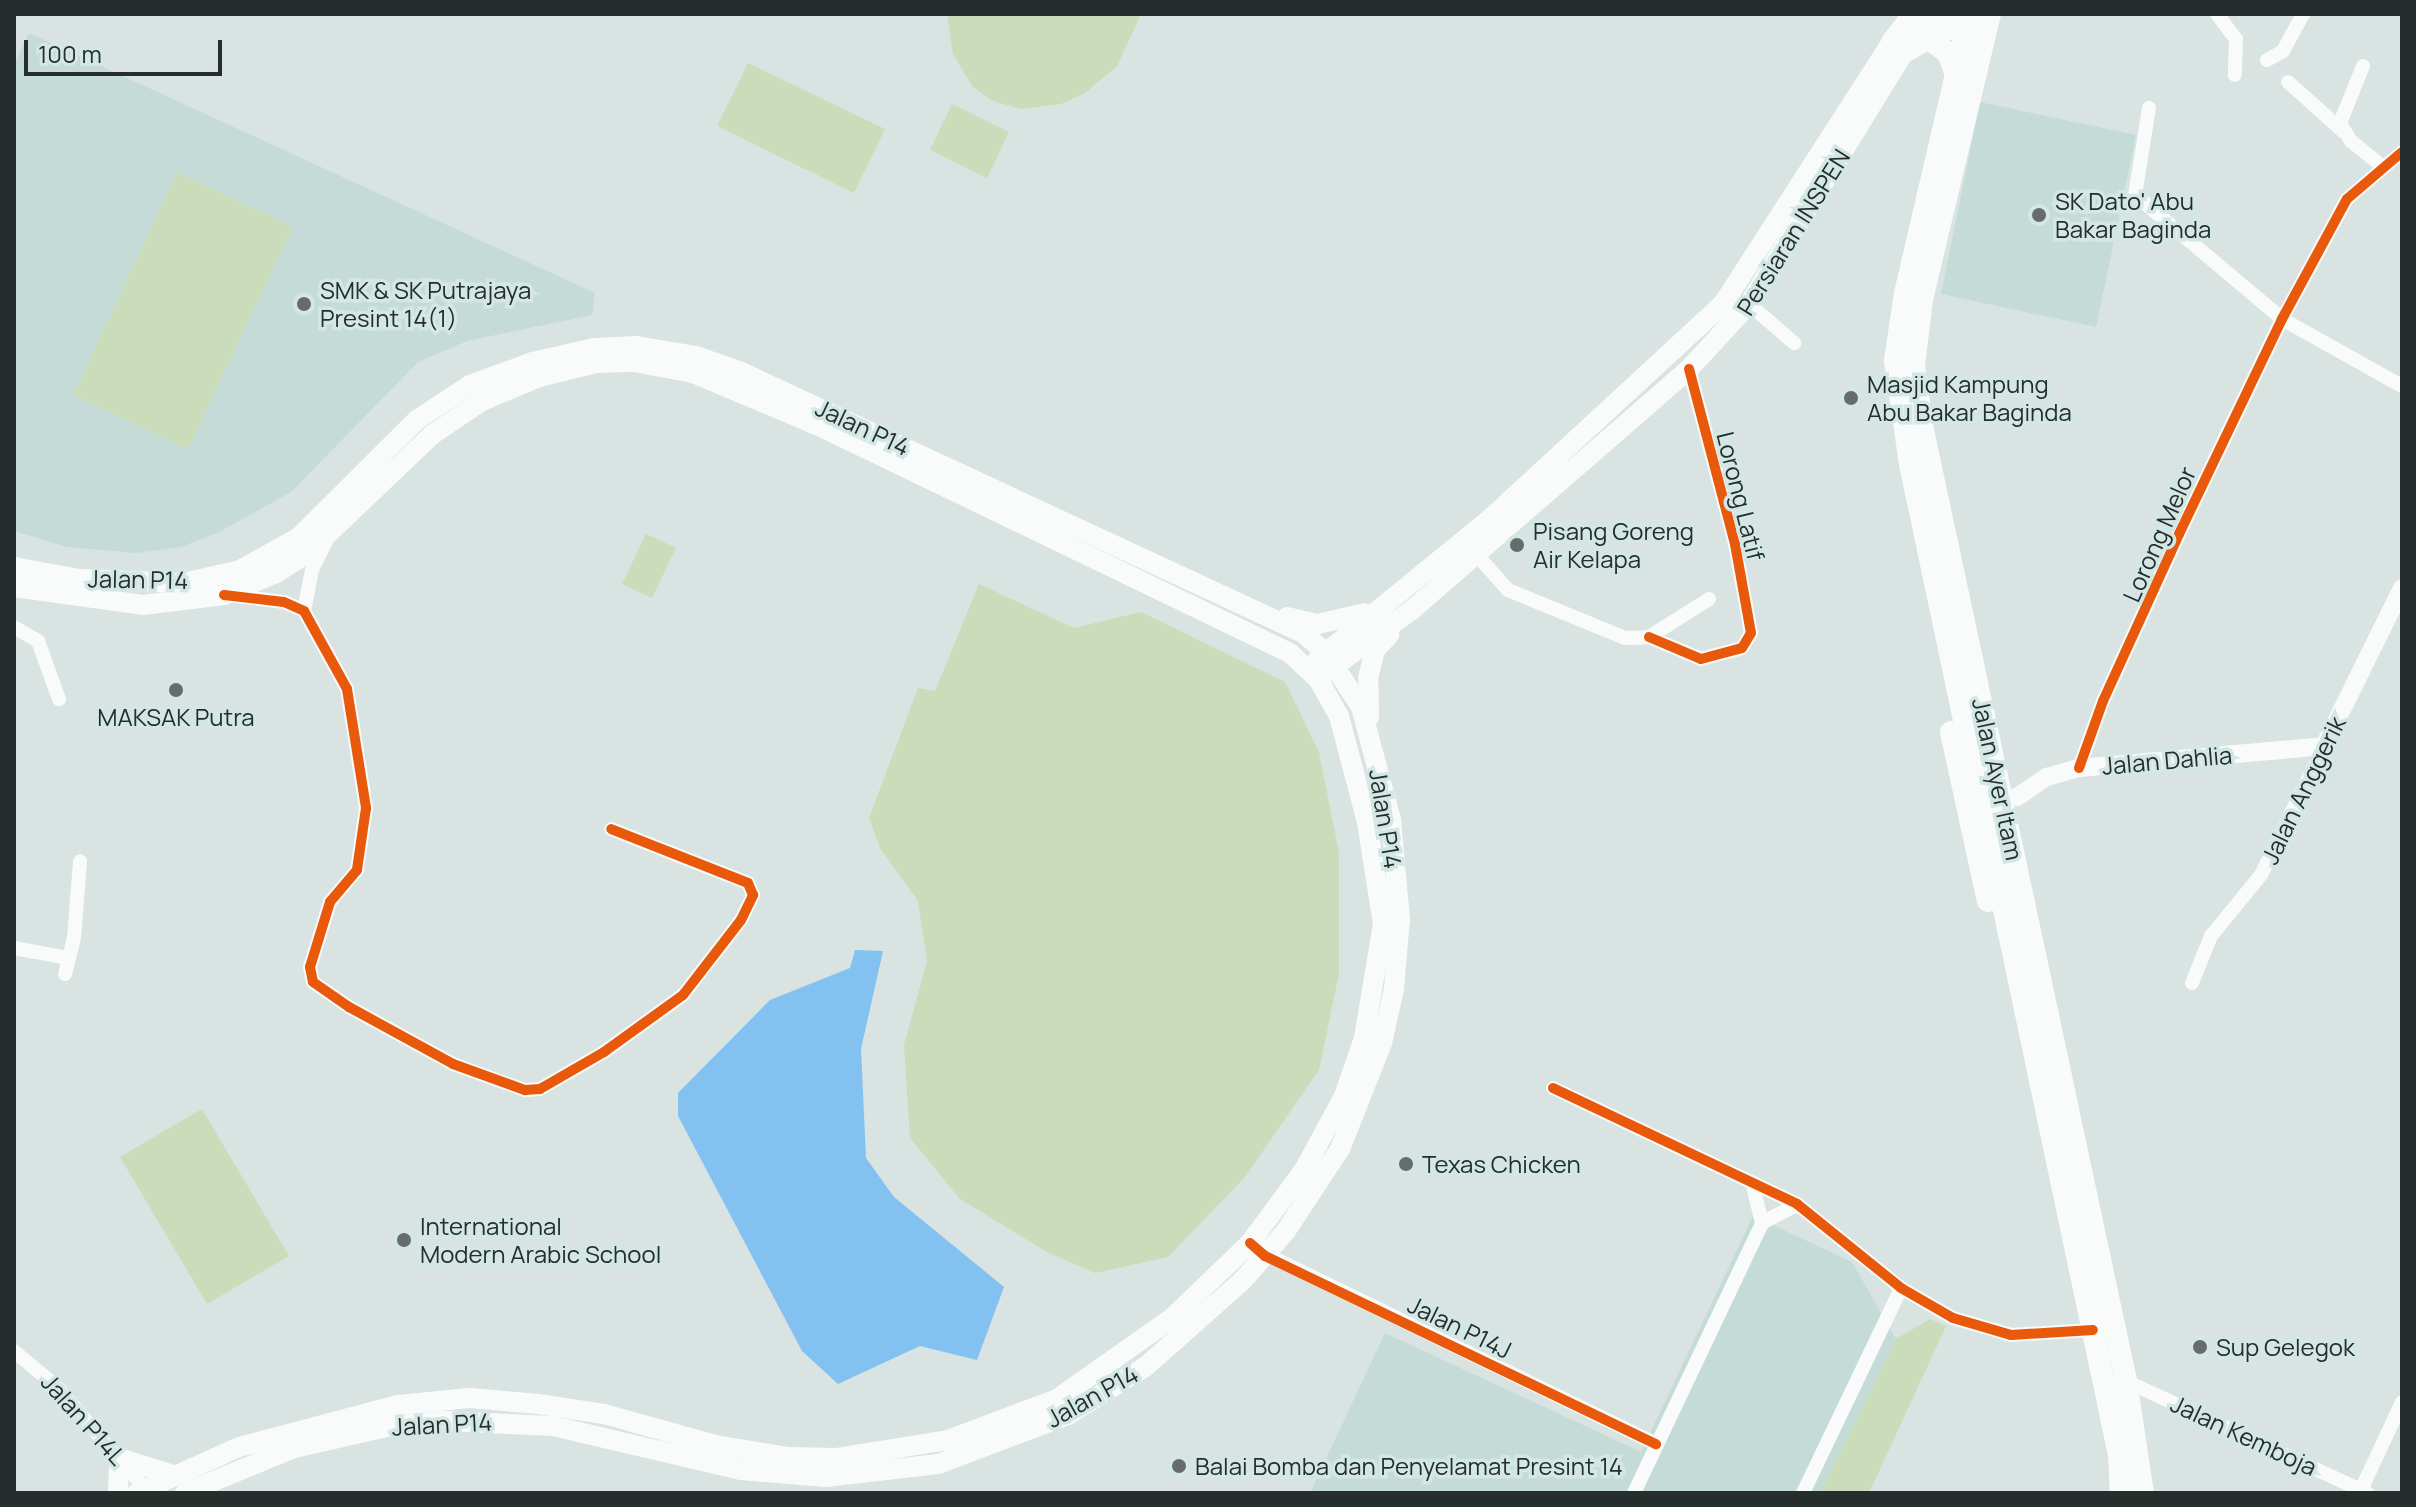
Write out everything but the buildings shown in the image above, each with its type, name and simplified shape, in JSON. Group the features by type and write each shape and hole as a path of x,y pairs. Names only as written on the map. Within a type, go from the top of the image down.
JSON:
{"main road":[{"path":"1892,42 1923,14"},
{"name":"Persiaran INSPEN","path":"1391,601 1648,379 1723,304 1892,42 1924,21 1949,14"},
{"path":"1926,37 1978,22"},
{"path":"1956,75 1978,22"},
{"name":"Jalan Ayer Itam","path":"1978,22 1977,65 1916,336 1914,366 2040,979 2115,1383 2143,1493"},
{"path":"1926,37 1948,53 1956,75"},
{"name":"Persiaran INSPEN","path":"1413,609 1689,369 1749,304 1903,54 1926,37"},
{"name":"Jalan Ayer Itam","path":"1956,75 1895,360 1938,596 1934,634 1969,825 2005,974 2026,1015 2093,1330 2115,1383"},
{"name":"Jalan P14","path":"14,567 79,579 183,583 240,570 298,538 418,419 470,385 533,362 594,348 637,346 739,371 1264,611 1330,659 1361,707 1391,820 1400,919 1382,1043 1340,1149 1181,1337 1104,1395 1068,1415 938,1464 785,1477 554,1426 443,1421 391,1426 294,1448 185,1493"},
{"name":"Jalan P14","path":"14,587 143,605 224,595 276,573 328,538 433,434 482,401 539,377 597,363 634,362 733,386 1290,653 1313,673 1339,716 1367,822 1383,924 1364,1038 1325,1138 1257,1249 1172,1318 1070,1391 948,1440 893,1453 788,1457 715,1445 604,1414 470,1398 337,1418 170,1474 144,1491"},
{"path":"1936,482 1985,656 2017,797 2040,979"},
{"path":"1264,611 1318,624 1346,621 1391,601"},
{"path":"1313,673 1391,601"},
{"path":"1330,659 1413,609"},
{"path":"1377,761 1368,678 1375,650 1413,609"},
{"path":"2115,1383 2121,1493"},
{"path":"118,1493 119,1458 170,1474"}],"street":[{"path":"2217,14 2236,39 2235,75"},
{"path":"2267,60 2283,51 2303,14"},
{"path":"2344,133 2341,116 2363,66"},
{"path":"2288,82 2382,166"},
{"path":"2149,108 2135,195 2282,319 2402,386"},
{"name":"Lorong Melor","path":"2079,768 2103,701 2282,319 2347,199 2402,152"},
{"path":"1749,304 1794,343"},
{"name":"Lorong Latif","path":"1649,637 1701,659 1742,648 1751,633 1735,544 1689,369"},
{"path":"304,611 312,570 328,538"},
{"path":"1477,555 1497,579 1522,597 1625,638 1649,637 1709,599"},
{"name":"Jalan Anggerik","path":"2192,983 2211,936 2261,875 2402,588"},
{"path":"224,595 284,602 304,611 347,689 359,744 366,808 357,870 330,902 312,949 313,982 453,1064 511,1087 540,1089 604,1052 683,995 741,920 753,895 748,883 611,829"},
{"path":"14,627 38,641 59,699"},
{"name":"Jalan Dahlia","path":"2017,797 2047,777 2079,768 2324,746"},
{"path":"65,974 80,861"},
{"path":"14,948 69,958"},
{"path":"1553,1088 1797,1204 1901,1288 1953,1318 1990,1331 2036,1336 2093,1330"},
{"path":"1752,1182 1762,1223"},
{"path":"1634,1493 1762,1223 1797,1204"},
{"name":"Jalan P14J","path":"1257,1249 1656,1444"},
{"path":"1803,1493 1901,1288"},
{"name":"Jalan P14L","path":"14,1351 58,1388 144,1491"},
{"name":"Jalan Kemboja","path":"2115,1383 2364,1492 2402,1402"}],"shaded area":[{"name":"SMK & SK Putrajaya Presint 14(1)","path":"29,33 595,293 592,315 467,341 418,362 291,492 219,532 181,547 136,553 67,547 14,531 14,64"},
{"name":"SK Dato' Abu Bakar Baginda","path":"1980,102 2136,135 2096,327 1941,294"},
{"path":"1753,1216 1852,1262 1896,1339 1820,1493 1310,1493 1385,1333 1641,1452"}],"green space":[{"path":"947,14 1141,14 1117,66 1085,93 1061,104 1021,109 993,101 973,87 953,54"},
{"path":"748,63 885,129 854,193 717,126"},
{"path":"952,104 1009,132 987,178 930,150"},
{"path":"177,172 293,227 188,449 73,395"},
{"path":"646,534 676,548 652,598 622,584"},
{"path":"979,584 1074,628 1141,612 1285,682 1319,752 1339,853 1339,974 1319,1070 1245,1177 1168,1257 1095,1273 1047,1252 960,1199 910,1138 904,1045 927,961 918,901 880,848 869,818 918,688 935,691"},
{"path":"202,1109 289,1256 207,1304 120,1157"},
{"path":"1930,1319 1946,1326 1869,1493 1820,1493 1896,1339"}],"water":[{"path":"855,950 883,951 861,1049 866,1158 894,1197 1004,1287 977,1360 920,1346 838,1384 802,1351 678,1116 678,1093 770,1000 850,968"}],"cycle path":[{"path":"2079,768 2103,701 2282,319 2347,199 2402,152"},
{"path":"1649,637 1701,659 1742,648 1751,633 1735,544 1689,369"},
{"path":"224,595 284,602 304,611 347,689 366,808 357,870 330,902 310,967 313,982 349,1007 453,1064 525,1090 540,1089 604,1052 683,995 741,920 753,895 748,883 611,829"},
{"path":"1553,1088 1797,1204 1901,1288 1953,1318 2011,1335 2093,1330"},
{"path":"1250,1243 1265,1256 1656,1444"}],"place":[{"name":"SK Dato' Abu Bakar Baginda","path":"2039,215"},
{"name":"SMK & SK Putrajaya Presint 14(1)","path":"304,304"},
{"name":"Masjid Kampung Abu Bakar Baginda","path":"1851,398"},
{"name":"Pisang Goreng Air Kelapa","path":"1517,545"},
{"name":"MAKSAK Putra","path":"176,690"},
{"name":"Texas Chicken","path":"1406,1164"},
{"name":"International Modern Arabic School","path":"404,1240"},
{"name":"Sup Gelegok","path":"2200,1347"},
{"name":"Balai Bomba dan Penyelamat Presint 14","path":"1179,1466"}]}
